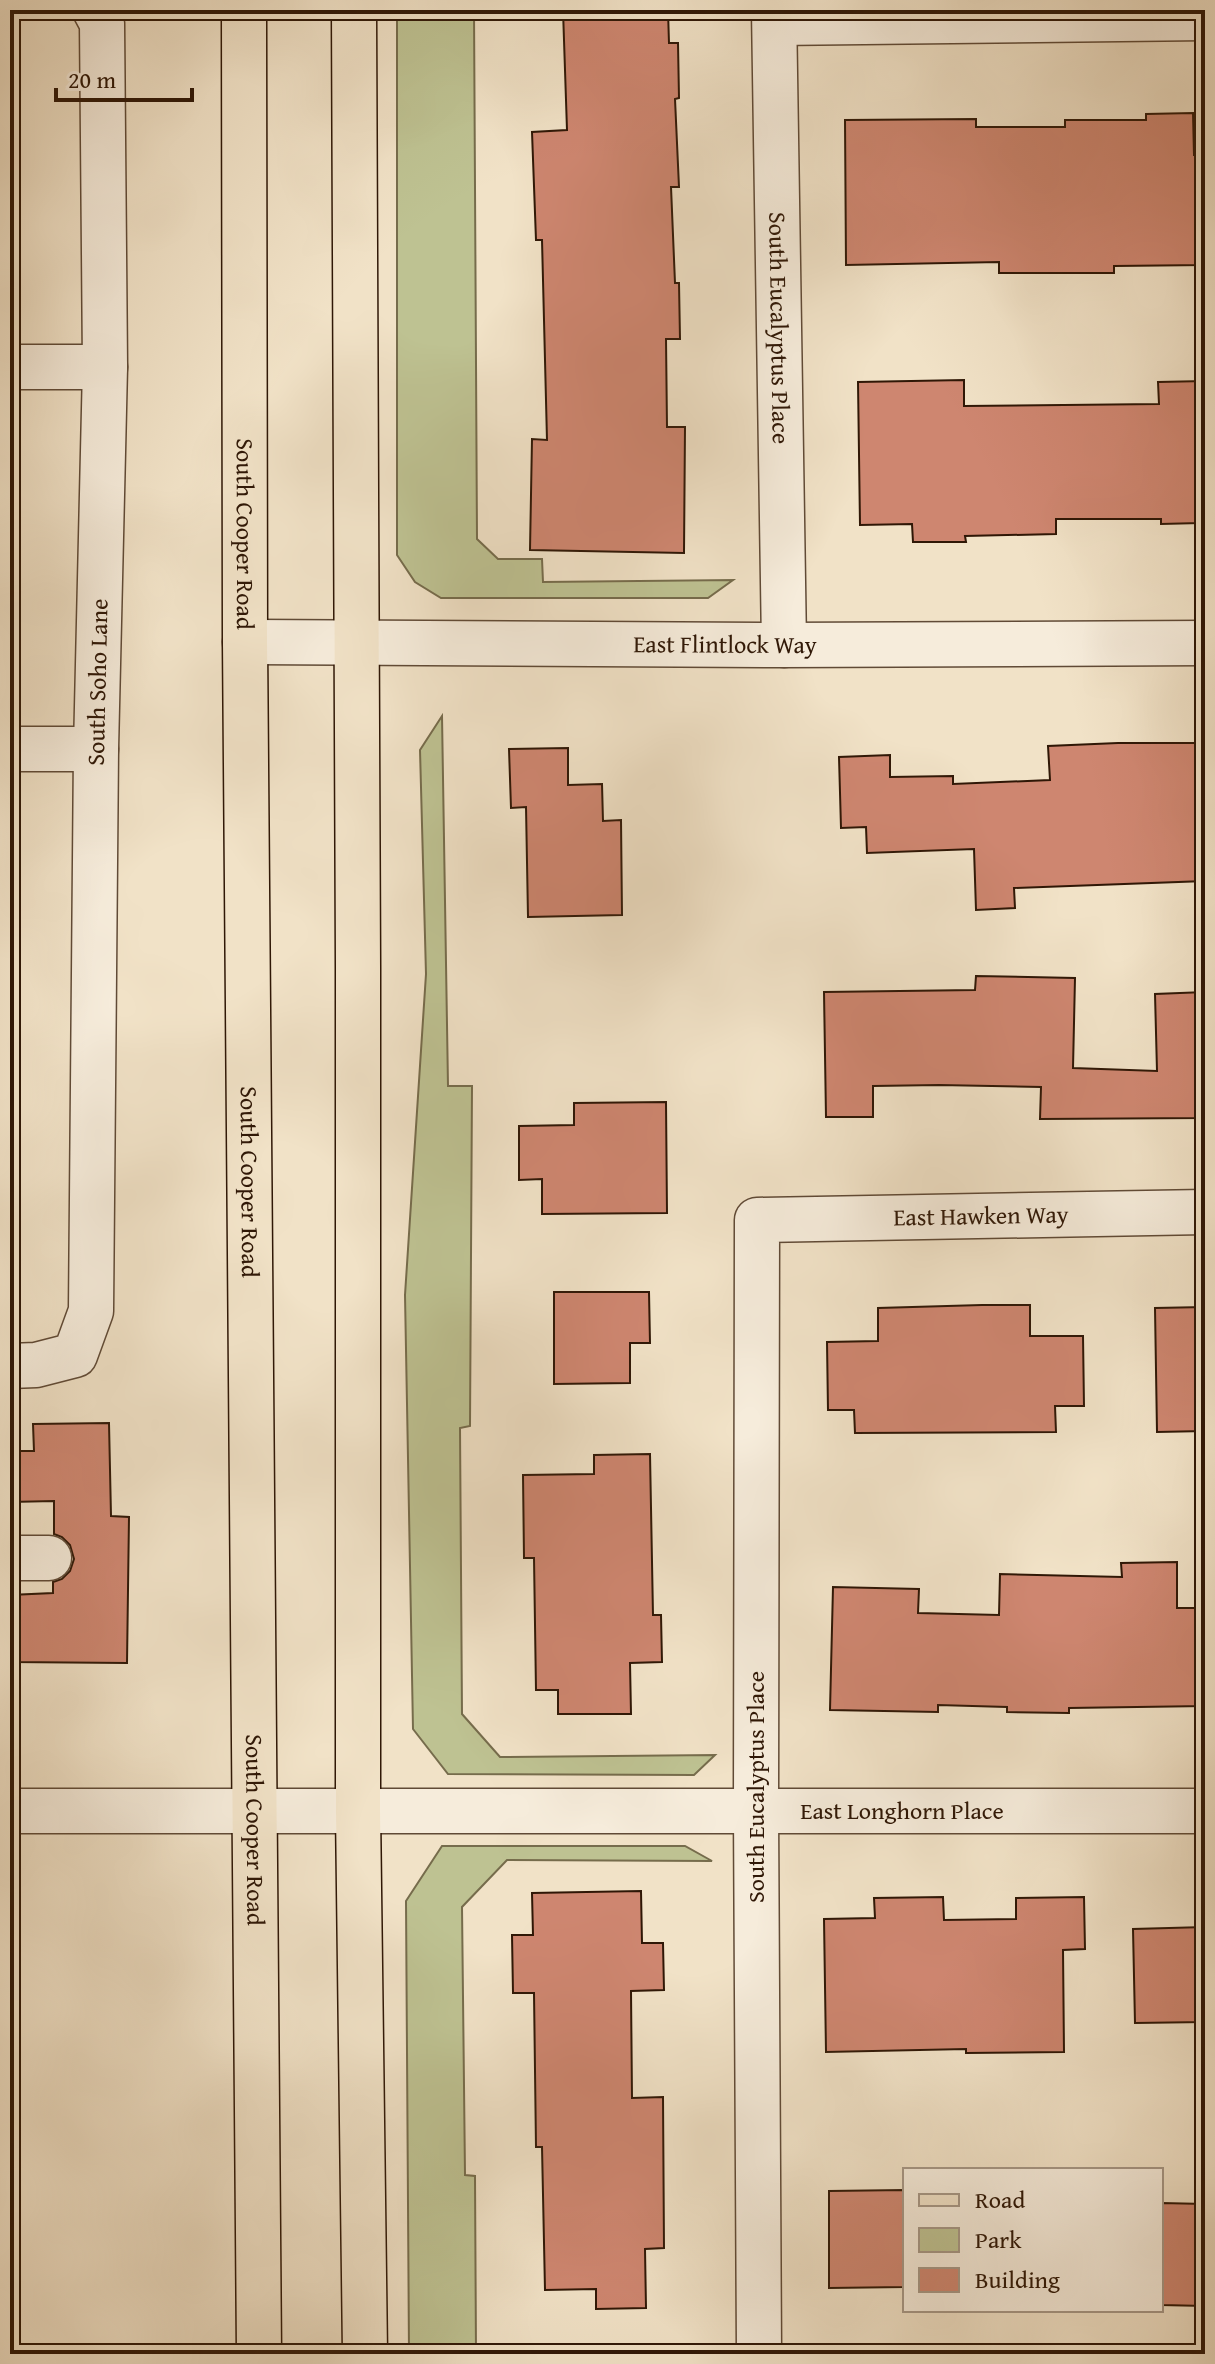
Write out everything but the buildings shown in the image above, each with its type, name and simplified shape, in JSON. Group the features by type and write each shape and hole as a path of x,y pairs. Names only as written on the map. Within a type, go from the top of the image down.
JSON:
{"main road":[{"name":"South Cooper Road","path":"244,10 245,642 259,2354"},
{"path":"354,10 358,1811 365,2354"}],"street":[{"name":"South Soho Lane","path":"10,1366 36,1365 75,1355 91,1311 96,749 105,367 102,23 95,10"},
{"path":"774,16 1205,18"},
{"name":"South Eucalyptus Place","path":"774,16 784,645"},
{"path":"10,367 105,367"},
{"name":"East Flintlock Way","path":"245,642 784,645 1205,643"},
{"path":"10,749 96,749"},
{"name":"East Hawken Way","path":"757,1220 1205,1212"},
{"name":"South Eucalyptus Place","path":"757,1220 759,2354"},
{"name":"East Longhorn Place","path":"10,1811 1205,1811"}],"green space":[{"path":"397,10 474,10 477,539 498,559 542,559 543,582 733,580 708,598 441,598 415,582 397,555"},
{"path":"442,716 448,1086 472,1086 470,1426 460,1428 462,1714 500,1757 715,1755 694,1775 448,1774 413,1729 405,1295 426,974 420,750"},
{"path":"442,1846 685,1846 712,1861 507,1860 462,1907 465,2175 475,2176 476,2354 409,2354 406,1901"}]}
